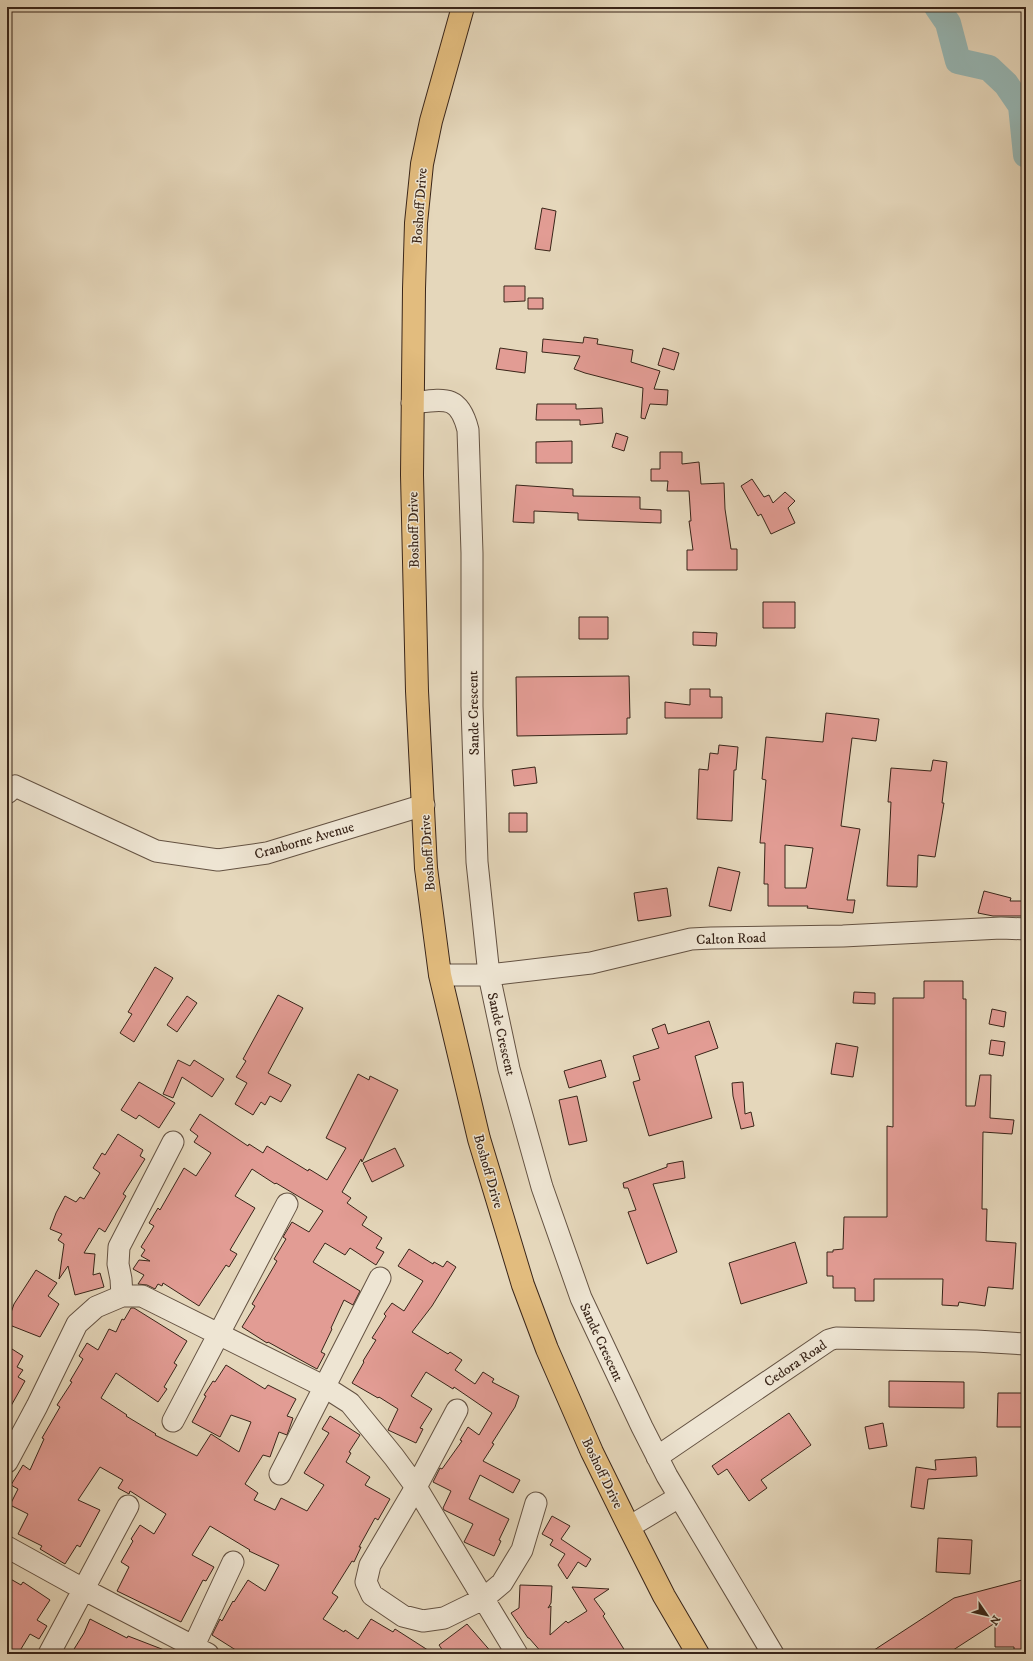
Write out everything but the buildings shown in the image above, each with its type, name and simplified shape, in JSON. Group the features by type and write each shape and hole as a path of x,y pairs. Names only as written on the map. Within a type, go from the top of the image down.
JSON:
{"main road":[{"name":"Boshoff Drive","path":"463,7 431,121 422,164 416,223 412,403 412,497 417,691 424,805 426,868 440,975 479,1139 523,1284 547,1349 589,1444 629,1527 664,1596 698,1654"}],"street":[{"name":"Sande Crescent","path":"412,403 438,400 449,401 458,406 464,416 468,430 472,553 472,706 477,862 489,975 509,1069 542,1187 582,1298 657,1457 679,1497 773,1654"},
{"name":"Cranborne Avenue","path":"10,786 156,851 218,860 268,852 424,805"},
{"name":"Calton Road","path":"440,975 489,975 591,963 691,939 843,936 1001,928 1026,929"},
{"path":"122,1296 121,1278 118,1264 119,1247 173,1142"},
{"path":"173,1421 287,1204"},
{"path":"280,1474 380,1278"},
{"path":"7,1462 37,1406 77,1324 96,1307 122,1296 142,1296 325,1387 350,1404 394,1457 416,1487 517,1654"},
{"name":"Cedora Road","path":"657,1457 829,1340 836,1338 1026,1344"},
{"path":"457,1410 416,1487 370,1565 366,1582 372,1595 403,1616 423,1621 444,1618 483,1599 502,1583 522,1550 536,1503"},
{"path":"629,1527 679,1497"},
{"path":"49,1654 82,1589 128,1506"},
{"path":"7,1547 197,1651 233,1562"}],"waterway":[{"path":"937,7 948,23 958,61 989,68 1006,84 1021,106 1026,155"}]}
